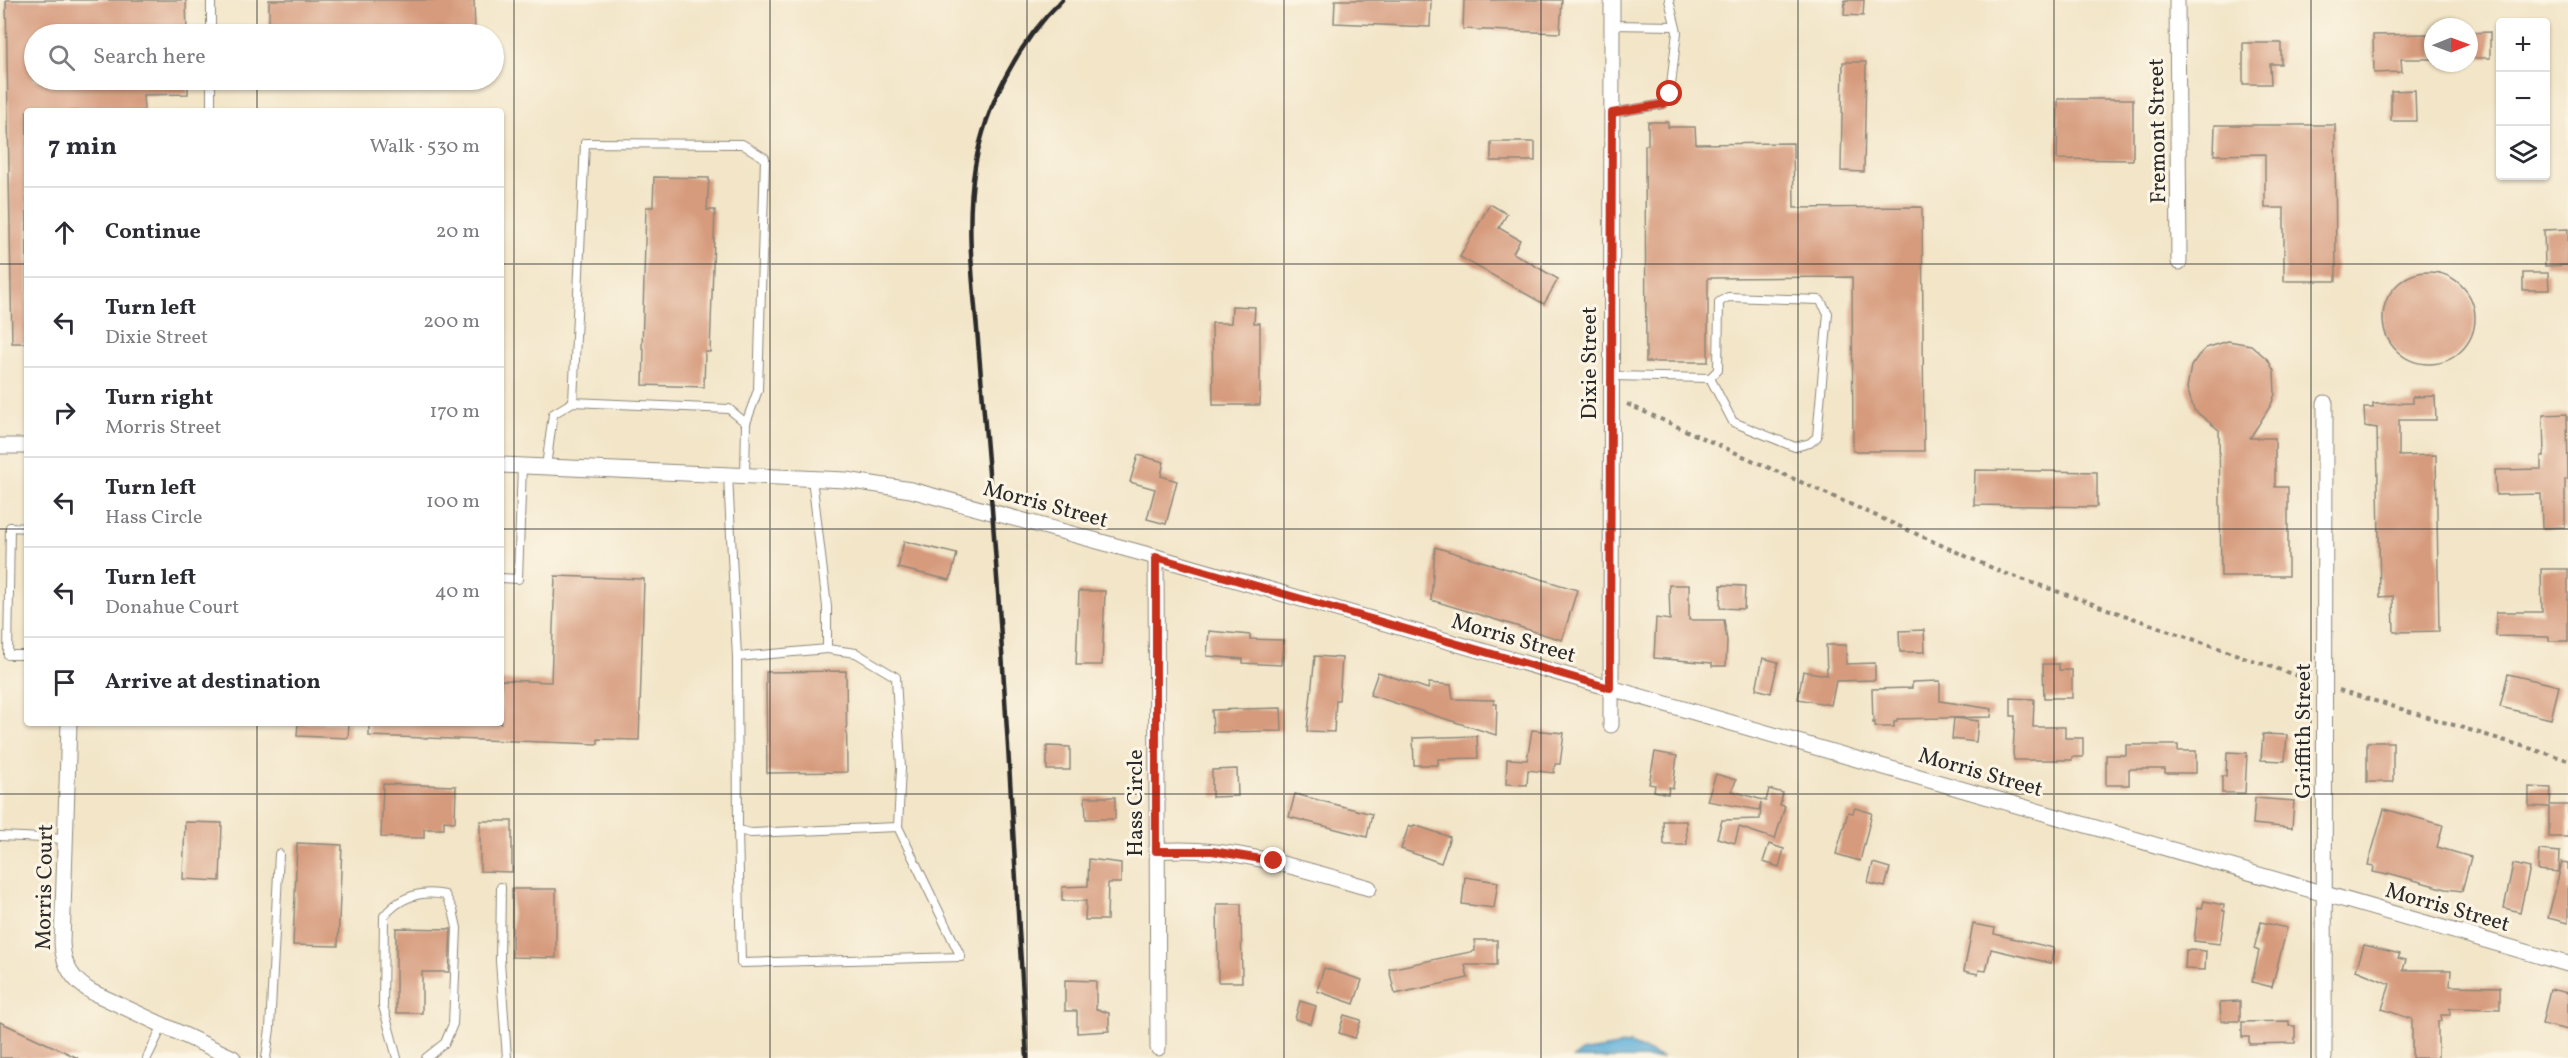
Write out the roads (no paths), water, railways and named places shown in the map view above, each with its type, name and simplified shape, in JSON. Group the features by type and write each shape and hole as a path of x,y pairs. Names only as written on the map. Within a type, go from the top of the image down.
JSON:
{"street":[{"name":"Dixie Street","path":"1611,725 1612,0"},
{"name":"Fremont Street","path":"2177,0 2180,262"},
{"name":"Griffith Street","path":"2324,1058 2325,403"},
{"path":"0,446 24,446"},
{"name":"Morris Street","path":"504,465 846,480 911,490 1156,557 2568,964"},
{"name":"Hass Circle","path":"1156,557 1158,1048"},
{"name":"Morris Court","path":"69,726 62,943 63,957 68,969 76,981 92,992 233,1058"},
{"path":"1156,851 1198,851 1247,855 1369,888"}],"lane":[{"path":"211,0 211,24"},
{"path":"1612,113 1664,104 1670,94 1677,32 1669,0"},
{"path":"1612,25 1675,26"},
{"path":"211,90 211,108"},
{"path":"573,402 585,143 742,144 765,158 758,390 746,423 745,475"},
{"path":"1611,376 1710,378 1718,370 1719,302 1728,297 1820,300 1828,313 1817,437 1810,443 1795,447 1732,422 1710,378"},
{"path":"546,467 553,414 573,402 729,410 746,423"},
{"path":"504,578 518,579 522,466"},
{"path":"728,475 737,657 741,963 962,957 898,827 900,768 896,677 856,653 827,649 737,657"},
{"path":"812,478 827,607 827,649"},
{"path":"24,528 10,527 8,655 24,655"},
{"path":"738,830 752,833 898,827"},
{"path":"0,836 66,839"},
{"path":"266,1058 270,1029 279,854"},
{"path":"501,887 500,961 507,1058"},
{"path":"398,1058 383,1006 384,916 393,905 427,891 445,895 453,910 457,928 453,1024 445,1043 426,1058"},
{"path":"147,1058 163,1025"}],"water":[{"path":"1630,1044 1663,1058 1573,1058 1581,1052"}],"railway":[{"path":"1027,1058 997,577 970,227 975,166 995,98 1031,36 1062,0"}]}
